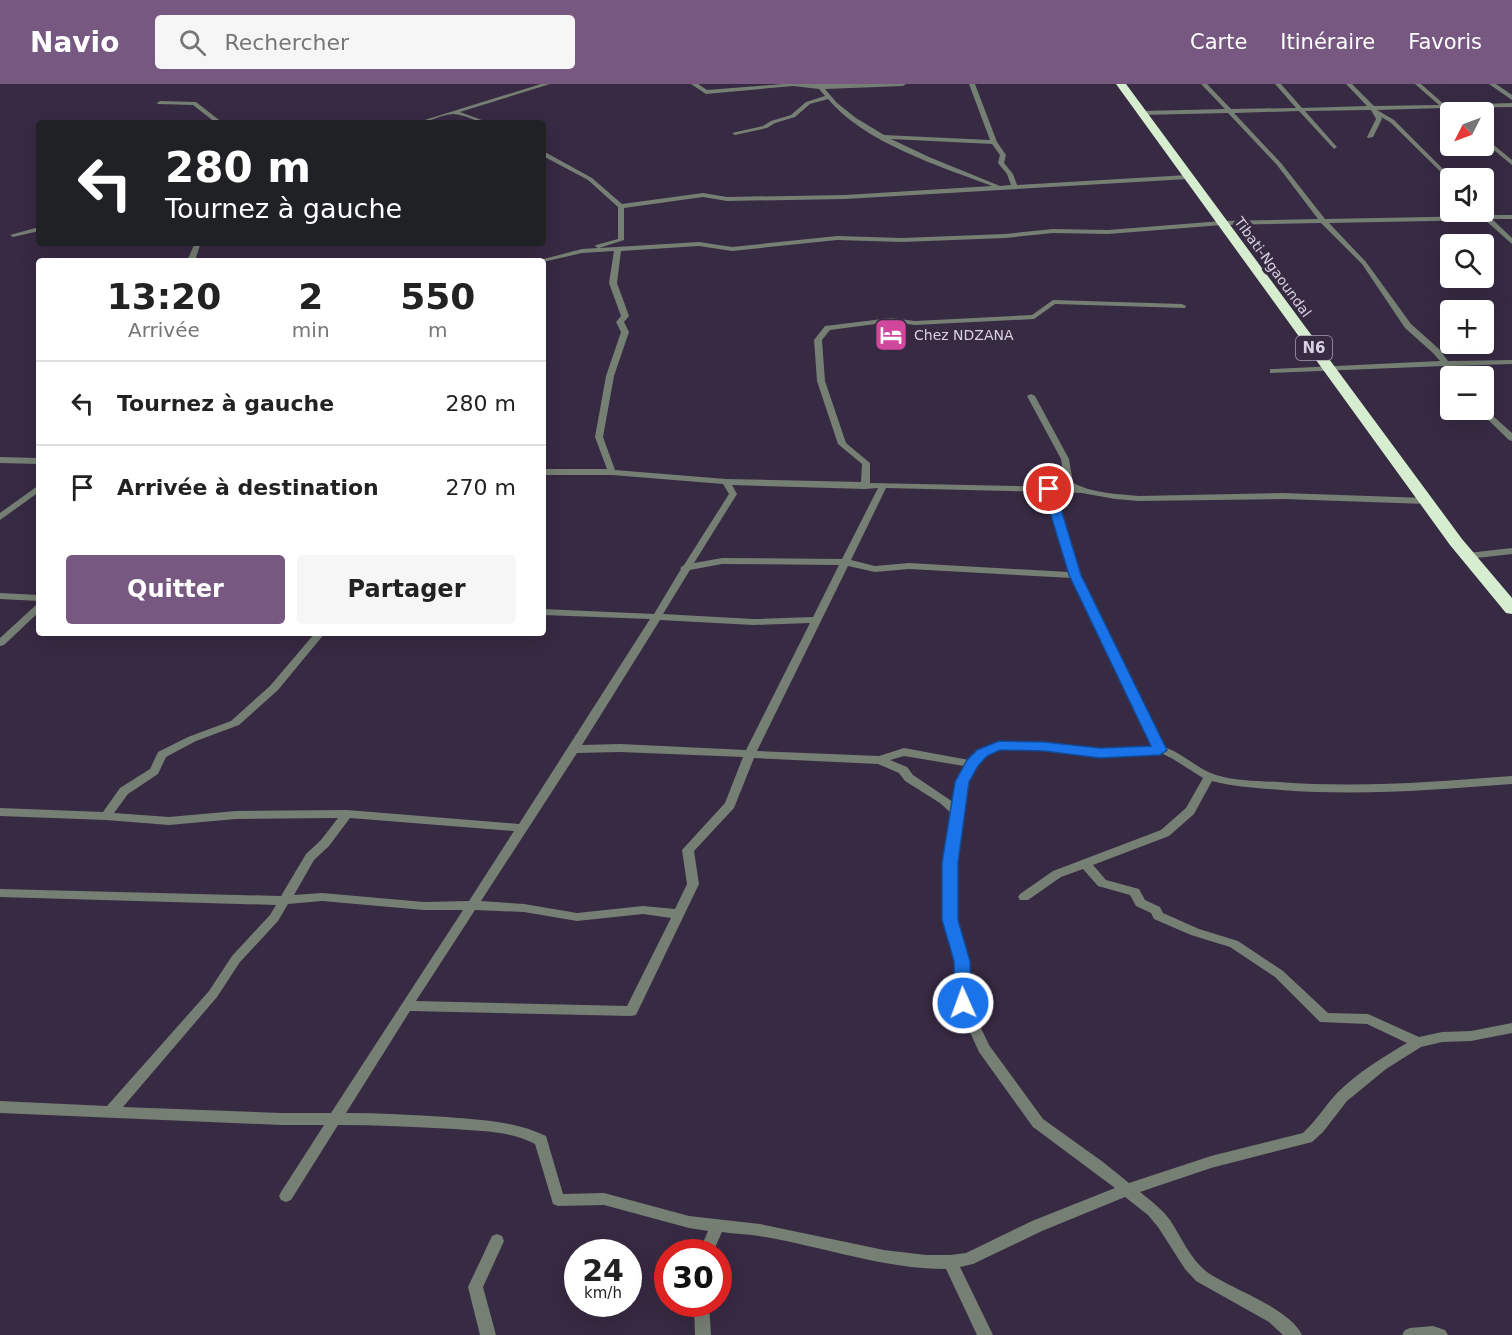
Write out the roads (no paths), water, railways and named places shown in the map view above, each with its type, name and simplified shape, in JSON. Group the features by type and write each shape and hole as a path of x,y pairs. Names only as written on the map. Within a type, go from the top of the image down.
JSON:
{"highway":[{"name":"Tibati-Ngaoundal","path":"1121,84 1426,501 1512,609"}],"street":[{"path":"429,120 547,84"},
{"path":"694,84 706,92 789,85 903,84"},
{"path":"972,84 994,142 1003,155 1001,163 1010,174 1015,187"},
{"path":"1204,84 1270,154 1322,220 1364,263 1411,329 1432,347 1448,366"},
{"path":"1278,84 1334,147"},
{"path":"1349,84 1374,110 1392,121 1440,169"},
{"path":"1418,84 1440,104"},
{"path":"1492,84 1512,98"},
{"path":"821,86 828,97 881,137 954,171 1003,188"},
{"path":"735,133 765,128 773,122 794,116 808,103 828,97"},
{"path":"160,103 194,103 216,120"},
{"path":"1494,106 1512,105"},
{"path":"1142,113 1440,107"},
{"path":"1370,137 1379,119 1374,110"},
{"path":"456,113 478,120"},
{"path":"881,137 994,142"},
{"path":"1494,148 1512,163"},
{"path":"546,155 590,179 621,206 703,195 727,199 845,197 1188,177"},
{"path":"546,260 621,240 621,206"},
{"path":"1494,215 1512,217"},
{"path":"582,251 699,244 732,249 837,238 902,240 1005,236 1053,231 1108,232 1222,223 1440,216"},
{"path":"1492,222 1512,242"},
{"path":"13,235 36,230"},
{"path":"612,472 599,437 609,376 625,332 620,322 625,316 612,283 618,249"},
{"path":"865,486 866,463 842,444 821,381 818,340 828,328 891,320 915,323 1034,318 1053,302 1182,306"},
{"path":"1273,371 1445,362 1512,362"},
{"path":"1031,396 1065,459 1069,484 1085,490 1117,498 1178,500 1226,496 1283,496 1426,501"},
{"path":"1493,420 1512,438"},
{"path":"0,460 36,461"},
{"path":"546,472 612,472 726,482 1085,490"},
{"path":"286,1196 406,1006 574,749 685,568 734,494 726,482"},
{"path":"406,1006 631,1011 693,884 688,850 730,805 750,753 883,486"},
{"path":"1049,489 1075,575 1160,750"},
{"path":"0,518 36,490"},
{"path":"1468,556 1512,551"},
{"path":"685,568 722,561 845,562 876,569 909,566 1075,575"},
{"path":"0,596 36,598"},
{"path":"0,643 36,610"},
{"path":"546,612 753,622 816,620"},
{"path":"106,816 124,791 154,771 162,756 192,739 235,723 274,688 317,636"},
{"path":"1294,1335 1274,1317 1201,1276 1190,1264 1163,1222 1098,1166 1038,1123 984,1048 963,1003 962,961 950,920 950,863 962,782 972,764 982,753 999,746 1044,747 1100,753 1160,750 1177,757 1209,777 1246,783 1366,790 1512,780"},
{"path":"574,749 620,748 879,760 903,770 909,778 944,800 957,812"},
{"path":"879,760 904,752 972,764"},
{"path":"1024,897 1057,874 1165,833 1190,811 1209,777"},
{"path":"0,812 169,821 236,815 347,814 522,828"},
{"path":"111,1111 213,994 236,958 274,918 310,857 325,843 347,814"},
{"path":"1085,863 1102,883 1135,892 1140,903 1156,910 1158,916 1195,932 1234,944 1279,974 1325,1018 1368,1019 1418,1042"},
{"path":"0,893 176,900 284,900 322,897 424,906 472,904 524,908 577,917 642,910 678,914"},
{"path":"0,1107 148,1114 386,1119 468,1124 527,1133 541,1140 558,1200 604,1199 688,1222 789,1235 884,1257 926,1262 950,1262 968,1259 1037,1226 1126,1190 1211,1162 1307,1138 1318,1128 1342,1097 1382,1065 1418,1042 1429,1038 1471,1036 1512,1028"},
{"path":"712,1239 718,1225"},
{"path":"488,1335 475,1287 497,1241"},
{"path":"950,1262 985,1335"},
{"path":"702,1317 703,1335"},
{"path":"1410,1335 1433,1333 1440,1335"}],"place":[{"name":"Chez NDZANA","path":"891,335"}]}
